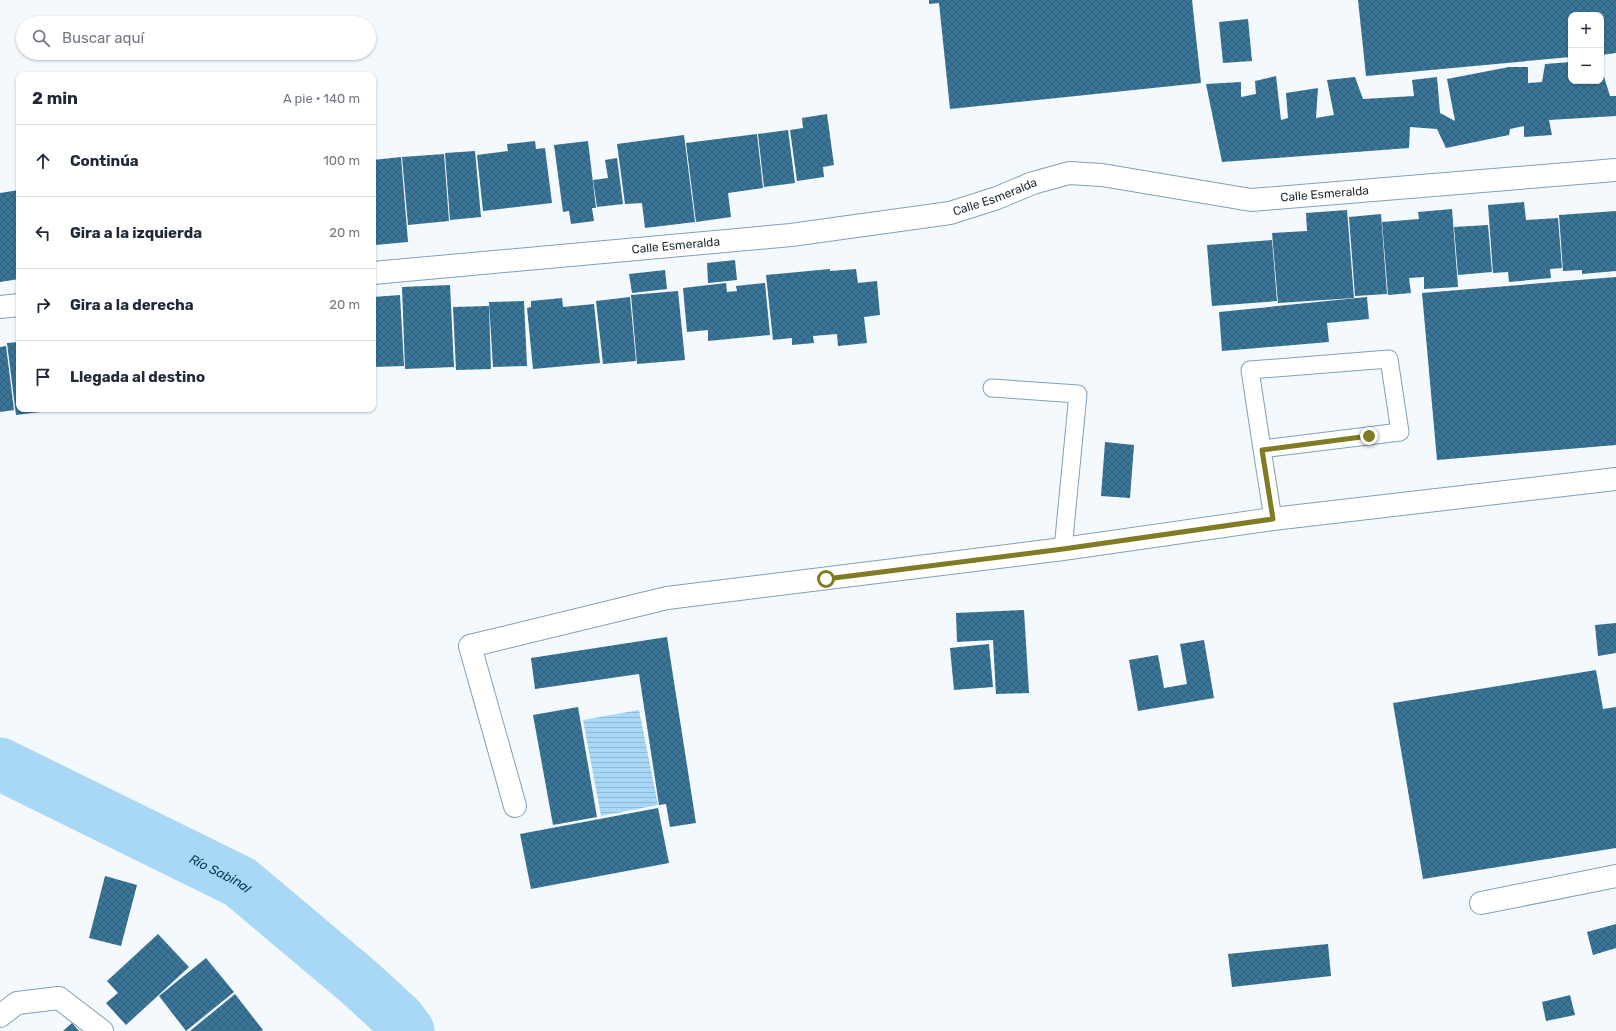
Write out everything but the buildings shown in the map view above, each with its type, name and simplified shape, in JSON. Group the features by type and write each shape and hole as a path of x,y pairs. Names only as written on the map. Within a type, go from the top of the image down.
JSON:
{"street":[{"name":"Calle Esmeralda","path":"376,273 791,235 950,213 997,198 1033,183 1070,173 1102,175 1250,200 1616,170"},
{"path":"0,307 16,305"},
{"path":"515,806 470,646 667,598 1063,549 1273,519 1616,479"},
{"path":"1481,903 1616,876"},
{"path":"8,1009 59,998 102,1031"}],"lane":[{"path":"1262,450 1400,432 1389,359 1250,370 1262,450 1273,519"},
{"path":"992,388 1078,394 1063,549"}],"water":[{"path":"639,710 658,805 601,816 583,720"}],"waterway":[{"name":"Río Sabinal","path":"0,764 240,882 360,983 399,1019 408,1031"}],"route":[{"path":"826,579 1063,549 1273,519 1262,450 1369,436"}]}
